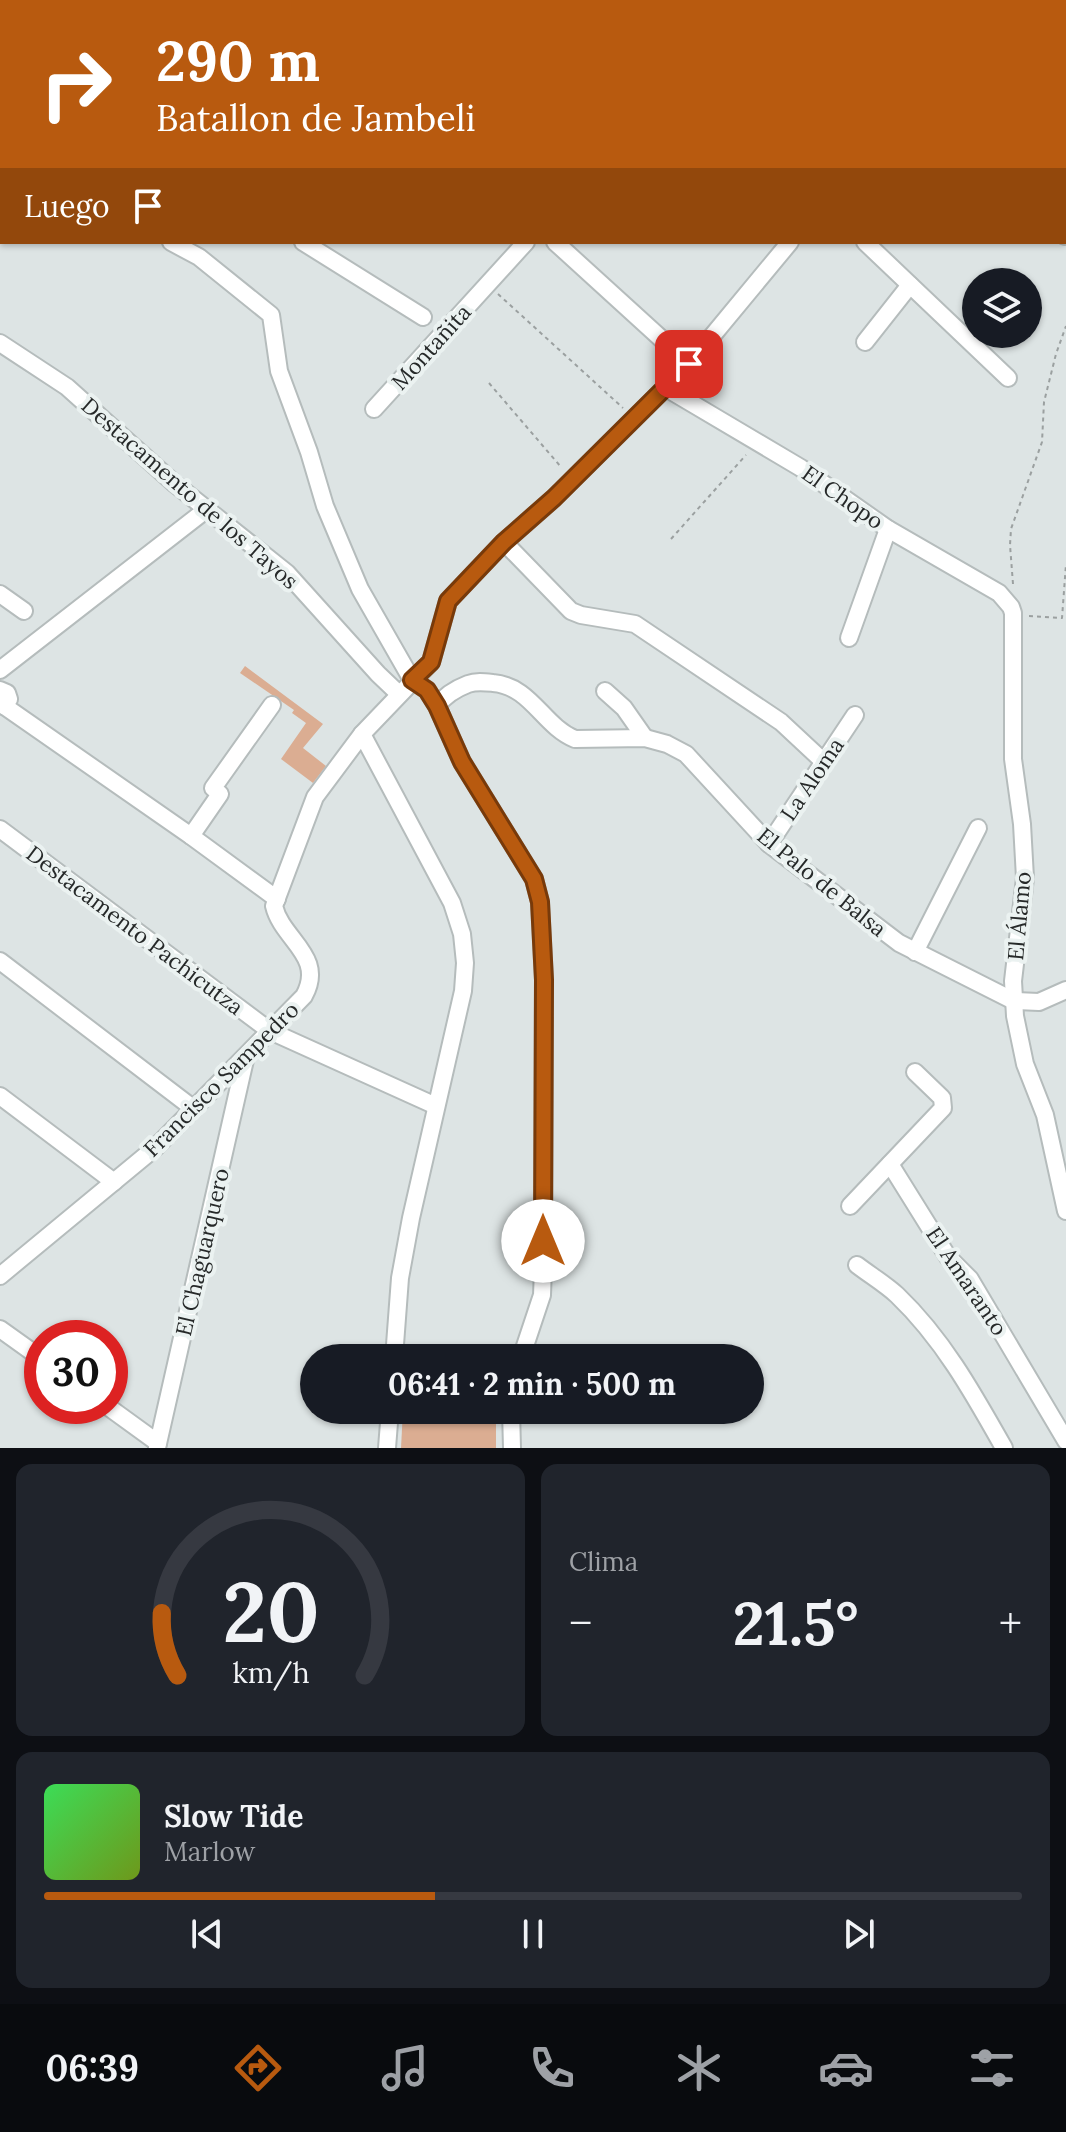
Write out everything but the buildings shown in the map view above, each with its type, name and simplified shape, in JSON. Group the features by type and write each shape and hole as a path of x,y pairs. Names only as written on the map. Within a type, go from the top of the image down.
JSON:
{"street":[{"path":"175,244 199,257 271,315 279,371 325,506 360,589 412,680 427,690 437,706 462,762 534,879 540,902 544,980 543,1269 542,1295 526,1344"},
{"path":"307,244 423,317"},
{"name":"Montañita","path":"374,409 524,244"},
{"path":"557,244 689,364"},
{"path":"1,700 277,899 315,797 362,734 431,662 448,601 504,542 572,480 689,364 788,244"},
{"path":"867,244 1008,378"},
{"path":"865,342 910,285"},
{"name":"Destacamento de los Tayos","path":"0,343 67,387 207,509 287,573 399,694"},
{"name":"El Chopo","path":"666,388 801,468 888,529 999,593 1013,613"},
{"path":"0,670 207,509"},
{"path":"849,638 888,529"},
{"path":"504,542 571,611 635,624 781,722 824,762"},
{"path":"0,594 24,611"},
{"name":"El Álamo","path":"1013,613 1013,759 1022,824 1025,878 1013,981 1014,1001 1022,1053 1045,1115 1066,1211"},
{"name":"El Palo de Balsa","path":"437,706 456,689 475,682 501,684 535,704 566,736 575,739 645,738 667,744 686,754 769,844 899,943 1014,1001"},
{"path":"605,691 624,708 645,738"},
{"path":"191,836 220,794 213,788 272,705"},
{"name":"La Aloma","path":"769,844 855,715"},
{"path":"362,734 452,903 462,934 465,963 463,991 400,1278 395,1344"},
{"path":"915,952 978,828"},
{"name":"Destacamento Pachicutza","path":"0,829 270,1031 436,1106"},
{"name":"Francisco Sampedro","path":"2,1271 156,1147 304,996 310,983 308,961 276,912 274,906 277,899"},
{"path":"0,961 194,1109"},
{"path":"1014,1001 1039,1002 1066,990"},
{"name":"El Chaguarquero","path":"158,1445 246,1057"},
{"path":"850,1206 943,1108 942,1098 915,1072"},
{"path":"0,1096 114,1182"},
{"name":"El Amaranto","path":"890,1164 948,1257 970,1279 1066,1441"},
{"path":"857,1265 894,1293 926,1326 966,1381 1004,1448"},
{"path":"0,1329 24,1346"},
{"path":"128,1422 158,1445"},
{"path":"387,1448 389,1424"},
{"path":"511,1424 512,1448"}],"path":[{"path":"489,284 633,417"},
{"path":"1066,326 1044,402 1042,442 1011,529 1013,613 1062,618 1066,564"},
{"path":"489,383 572,480"},
{"path":"671,539 757,442"}],"shaded area":[{"path":"245,666 323,724 303,748 326,766 313,783 281,759 306,723 292,713 294,710 240,673"},
{"path":"402,1424 496,1424 496,1448 401,1448"}],"route":[{"path":"543,1241 544,980 540,902 534,879 462,762 437,706 427,690 412,680 431,662 448,601 504,542 554,498 689,364"}]}
